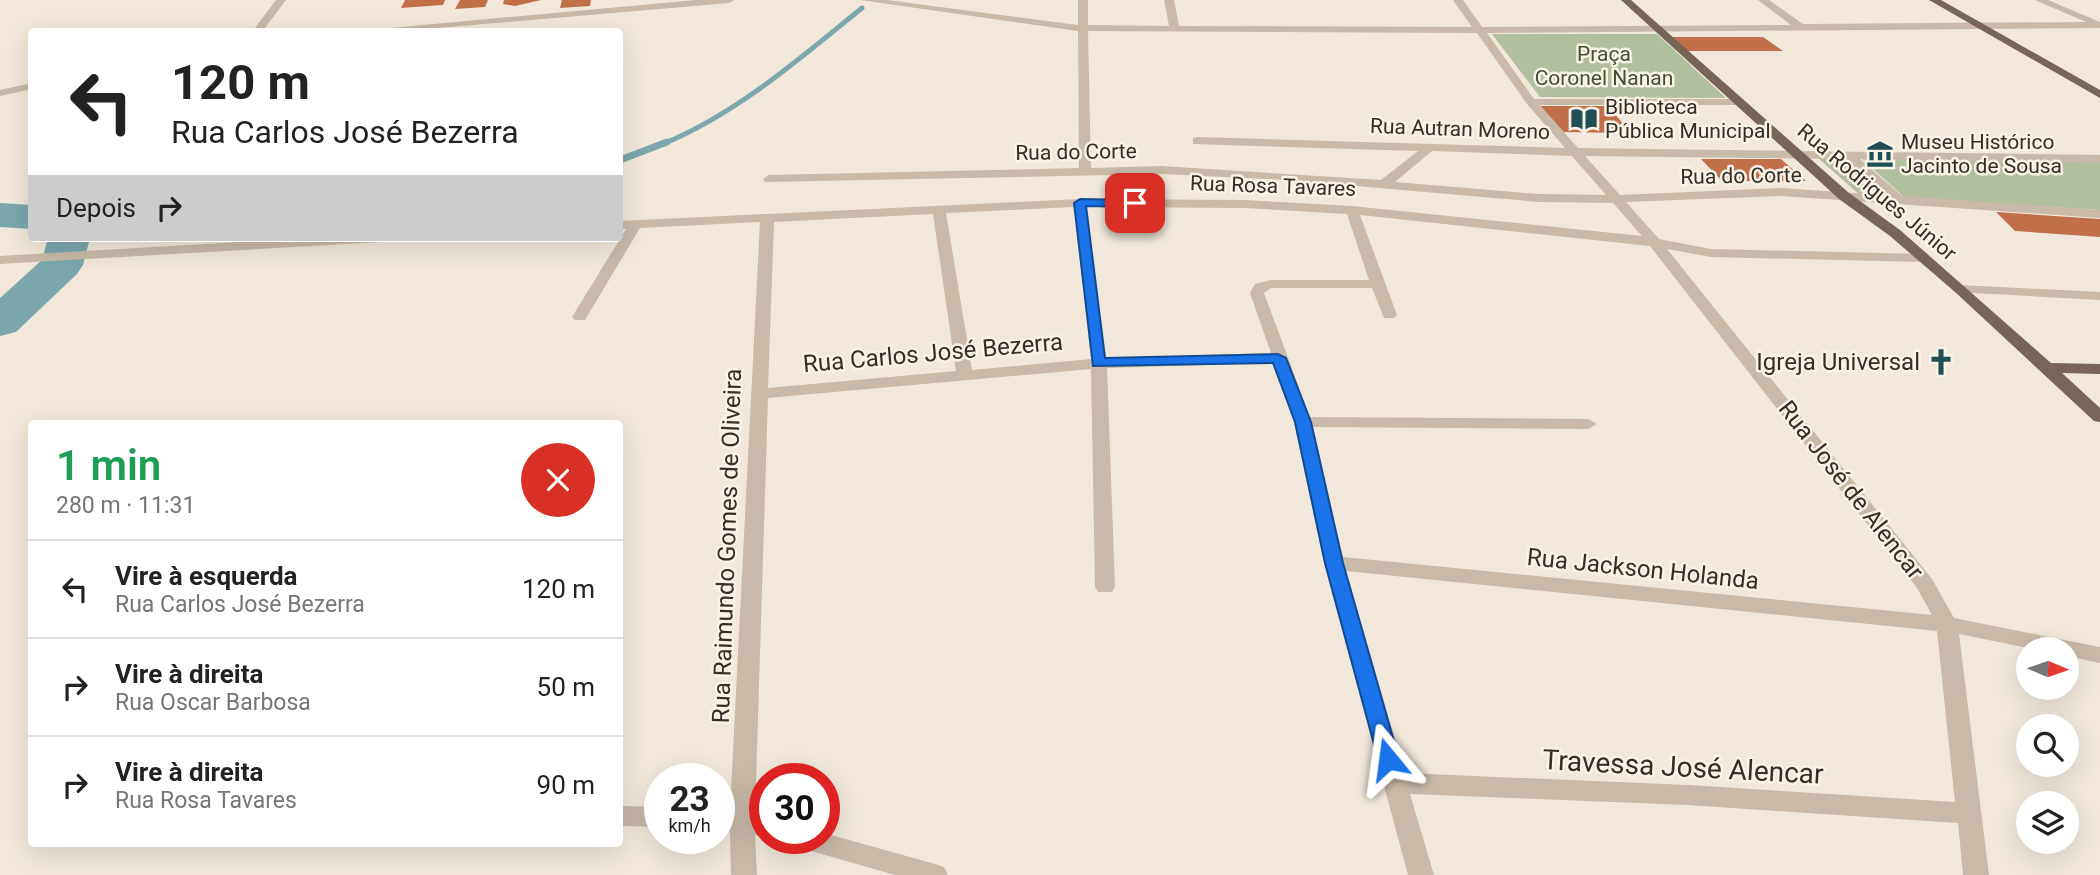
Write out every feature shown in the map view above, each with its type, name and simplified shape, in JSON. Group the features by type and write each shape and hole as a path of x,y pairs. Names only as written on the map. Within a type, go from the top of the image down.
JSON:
{"main road":[{"name":"Rua Rodrigues Júnior","path":"1626,0 1844,196 1895,233 1960,289 2100,417"},
{"path":"1934,0 2100,95"},
{"path":"2048,368 2100,369"}],"street":[{"path":"260,28 281,0"},
{"path":"399,28 729,0"},
{"path":"865,0 1081,29 1658,30 2100,24"},
{"path":"1083,0 1081,29 1085,170"},
{"path":"1169,0 1175,30"},
{"name":"Rua José de Alencar","path":"1458,0 1531,102 1654,243 1880,524 1925,584 1947,624 1976,875"},
{"path":"1763,0 1802,27"},
{"path":"2040,0 2100,24"},
{"path":"0,93 28,87"},
{"path":"1531,102 1740,102"},
{"name":"Rua Autran Moreno","path":"1197,141 1573,152 2100,159"},
{"path":"1383,185 1429,148"},
{"path":"1848,155 1898,200"},
{"name":"Rua do Corte","path":"769,179 1085,170 1220,172 1539,198 1614,199 1781,192 2100,214"},
{"path":"1080,203 1098,363 1105,587"},
{"name":"Rua Rosa Tavares","path":"623,225 1080,203 1245,204 1352,210 1654,243 1711,253 1923,258"},
{"path":"939,209 965,373"},
{"path":"1352,210 1389,315"},
{"name":"Rua Raimundo Gomes de Oliveira","path":"744,875 742,823 767,218"},
{"path":"580,317 635,225"},
{"path":"4,259 301,242"},
{"path":"1377,284 1278,284 1260,287 1257,293 1303,422 1334,563 1421,875"},
{"path":"1960,289 2100,296"},
{"name":"Rua Carlos José Bezerra","path":"760,394 965,373 1098,363 1278,358"},
{"path":"1303,422 1588,424"},
{"name":"Rua Jackson Holanda","path":"1334,563 1947,624 2100,655"},
{"name":"Travessa José Alencar","path":"1395,783 1688,795 1968,813"},
{"path":"623,816 644,817"},
{"path":"840,848 935,875"}],"green space":[{"name":"Praça Coronel Nanan","path":"1492,34 1657,34 1726,98 1540,97"},
{"path":"1818,158 1842,158 1885,196 1860,195"},
{"path":"1861,158 2100,162 2100,210 1905,198"}],"building":[{"path":"405,0 445,0 443,5 401,8"},
{"path":"460,0 488,0 485,7 455,9"},
{"path":"504,0 541,0 515,6 503,4"},
{"path":"562,0 591,0 590,6 560,8"},
{"path":"1670,37 1763,37 1783,51 1687,51"},
{"name":"Biblioteca Pública Municipal","path":"1538,106 1608,106 1631,133 1558,132"},
{"path":"1701,159 1781,159 1806,181 1722,181"},
{"path":"1996,212 2100,219 2100,237 2015,231"}],"waterway":[{"path":"663,144 743,101 862,8"},
{"path":"623,159 667,142"},
{"path":"0,215 28,217"},
{"path":"0,322 62,265 68,242"}],"place":[{"name":"Biblioteca Pública Municipal","path":"1584,119"},
{"name":"Museu Histórico Jacinto de Sousa","path":"1880,154"},
{"name":"Igreja Universal","path":"1941,362"}],"route":[{"path":"1135,203 1080,203 1098,363 1278,358 1303,422 1334,563 1388,759"}]}
